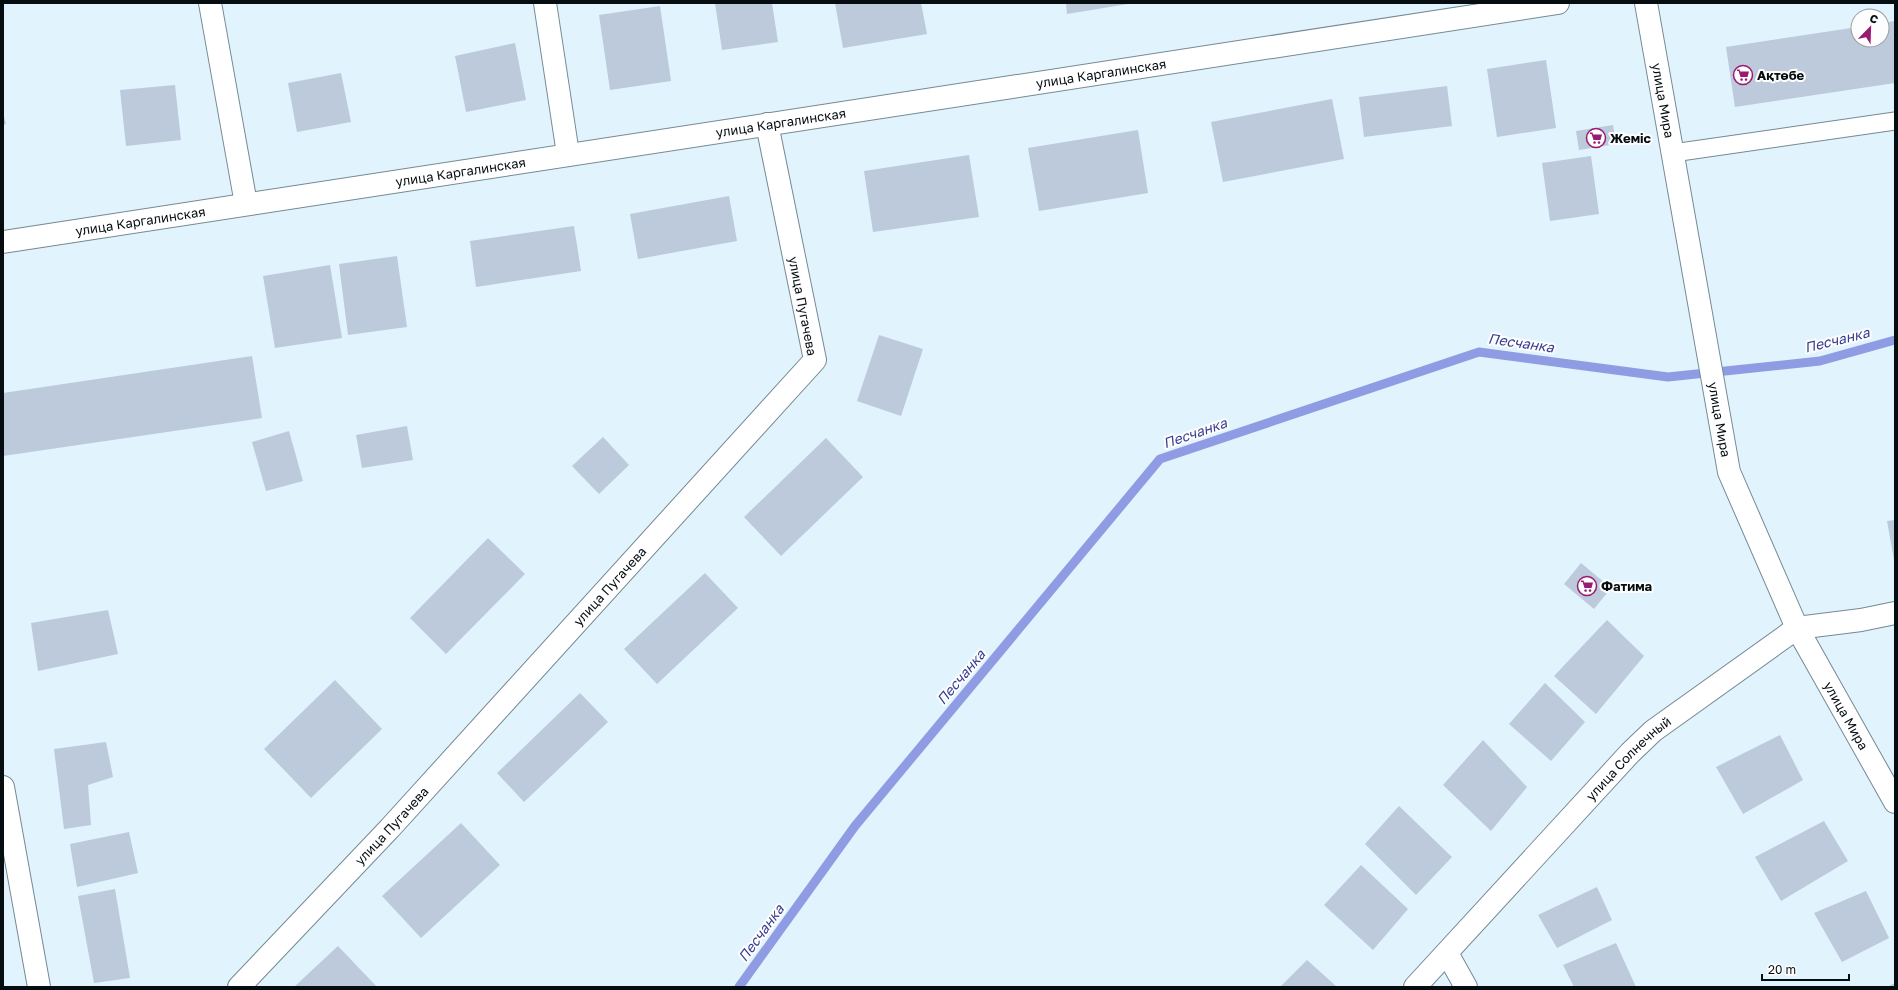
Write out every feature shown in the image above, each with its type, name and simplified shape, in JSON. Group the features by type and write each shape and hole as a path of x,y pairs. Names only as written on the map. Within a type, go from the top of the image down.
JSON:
{"street":[{"path":"210,3 246,204"},
{"path":"545,3 568,154"},
{"name":"улица Каргалинская","path":"3,242 1558,3"},
{"name":"улица Мира","path":"1646,3 1729,472 1797,628 1895,802"},
{"name":"улица Пугачева","path":"239,987 390,828 815,360 767,124"},
{"name":"улица Солнечный","path":"1415,987 1630,753 1653,731 1797,628 1861,620 1895,613"},
{"path":"3,787 40,987"},
{"path":"1447,953 1466,987"}],"lane":[{"path":"1673,153 1895,121"}],"building":[{"path":"715,3 772,3 778,42 722,50"},
{"path":"835,3 921,3 927,34 843,48"},
{"path":"1066,3 1128,3 1128,4 1067,14"},
{"path":"660,6 671,81 610,90 599,15"},
{"path":"1895,21 1895,83 1735,107 1726,47 1850,28 1850,48 1890,48 1890,22"},
{"path":"515,43 526,100 466,112 455,56"},
{"path":"1546,60 1556,128 1497,137 1487,69"},
{"path":"341,73 351,122 297,132 288,83"},
{"path":"175,85 181,140 126,146 120,90"},
{"path":"1447,86 1452,126 1364,137 1359,97"},
{"path":"1332,99 1344,159 1223,182 1211,122"},
{"path":"3,113 6,124 3,125"},
{"name":"Жеміс","path":"1613,125 1616,144 1579,150 1576,131"},
{"path":"1138,130 1148,193 1039,211 1028,148"},
{"path":"969,155 979,217 873,232 864,171"},
{"path":"1591,156 1599,214 1550,221 1542,163"},
{"path":"729,196 737,241 638,259 630,214"},
{"path":"574,226 581,271 476,287 470,241"},
{"path":"397,256 407,327 348,335 339,264"},
{"path":"330,265 342,338 275,348 263,276"},
{"path":"879,335 923,349 901,416 857,401"},
{"path":"252,356 262,418 3,456 3,393"},
{"path":"407,426 413,460 362,468 356,435"},
{"path":"289,431 303,481 266,491 252,442"},
{"path":"603,437 629,465 599,494 572,466"},
{"path":"826,438 863,477 781,556 744,517"},
{"path":"1895,520 1895,560 1894,560 1887,521"},
{"path":"488,538 525,574 446,654 410,618"},
{"name":"Фатима","path":"1581,563 1611,588 1594,609 1564,584"},
{"path":"705,573 738,608 657,684 624,649"},
{"path":"108,610 118,654 38,671 31,623"},
{"path":"1607,620 1644,656 1596,714 1554,676"},
{"path":"335,680 382,729 311,798 264,749"},
{"path":"1545,683 1585,722 1551,761 1509,724"},
{"path":"580,693 608,722 524,802 497,773"},
{"path":"1780,735 1803,780 1743,814 1716,767"},
{"path":"1483,740 1527,787 1491,831 1443,785"},
{"path":"106,742 113,777 88,785 91,825 64,829 54,749"},
{"path":"1399,806 1452,857 1416,895 1365,844"},
{"path":"1824,821 1848,861 1781,901 1755,857"},
{"path":"461,823 500,865 421,938 382,896"},
{"path":"129,832 138,873 77,887 70,844"},
{"path":"1361,865 1408,909 1373,950 1324,905"},
{"path":"1597,887 1612,920 1557,948 1538,915"},
{"path":"115,889 130,978 94,983 78,896"},
{"path":"1866,891 1889,938 1842,962 1814,913"},
{"path":"1616,943 1636,987 1574,987 1563,965"},
{"path":"338,946 377,987 294,987"},
{"path":"1307,960 1336,986 1280,987"},
{"path":"1895,983 1895,987 1887,987"}],"waterway":[{"name":"Песчанка","path":"739,987 855,826 1160,459 1479,352 1668,377 1820,361 1895,340"}],"place":[{"name":"Ақтөбе","path":"1743,75"},
{"name":"Жеміс","path":"1596,138"},
{"name":"Фатима","path":"1587,586"}]}
